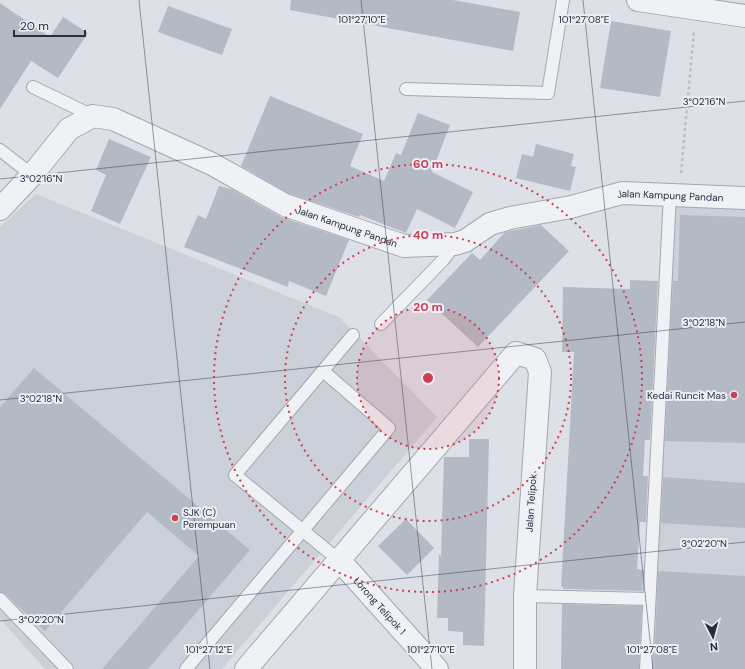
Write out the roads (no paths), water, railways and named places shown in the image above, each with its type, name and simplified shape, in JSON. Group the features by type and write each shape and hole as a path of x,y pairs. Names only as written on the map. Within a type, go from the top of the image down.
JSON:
{"street":[{"path":"638,0 745,16"},
{"path":"0,209 32,175 69,129 93,116"},
{"name":"Jalan Kampung Pandan","path":"93,116 113,119 212,164 285,205 404,246 455,244 465,241 490,224 510,218 571,207 617,194 674,194 745,198"},
{"name":"Jalan Telipok","path":"340,561 516,353 536,359 540,372 524,596 525,669"},
{"path":"246,669 340,561"},
{"name":"Lorong Telipok 1","path":"340,561 437,669"}],"lane":[{"path":"406,89 548,93 563,0"},
{"path":"33,87 93,116"},
{"path":"0,150 32,175"},
{"path":"646,669 674,194"},
{"path":"381,324 444,259 455,244"},
{"path":"340,561 236,476 352,335"},
{"path":"186,669 389,428 323,371"},
{"path":"524,596 649,599"},
{"path":"0,599 67,669"}],"place":[{"name":"Kedai Runcit Mas","path":"734,395"},
{"name":"SJK (C) Perempuan","path":"175,518"}]}
